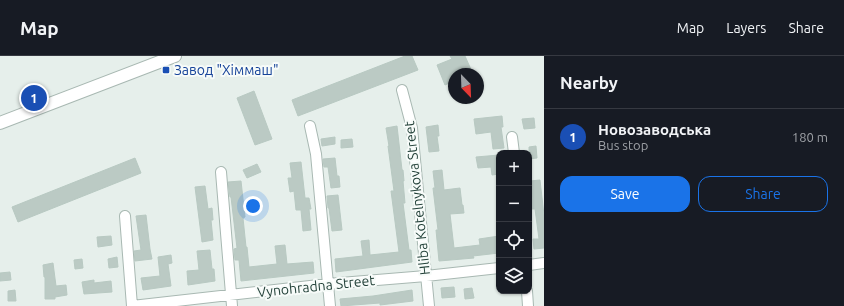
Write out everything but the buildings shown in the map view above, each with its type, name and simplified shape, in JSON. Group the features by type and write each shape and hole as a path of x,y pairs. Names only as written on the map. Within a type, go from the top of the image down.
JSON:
{"street":[{"path":"0,124 175,56"},
{"name":"Hliba Kotelnykova Street","path":"402,90 412,128 429,306"},
{"path":"310,126 316,154 330,306"},
{"path":"512,137 514,150"},
{"path":"221,172 232,306"},
{"path":"124,216 132,306"},
{"path":"532,265 544,263"},
{"name":"Vynohradna Street","path":"132,306 328,284 496,268"},
{"path":"527,294 528,306"}],"place":[{"name":"Завод \"Хіммаш\"","path":"166,70"},
{"name":"Новозаводська","path":"34,98"}]}
